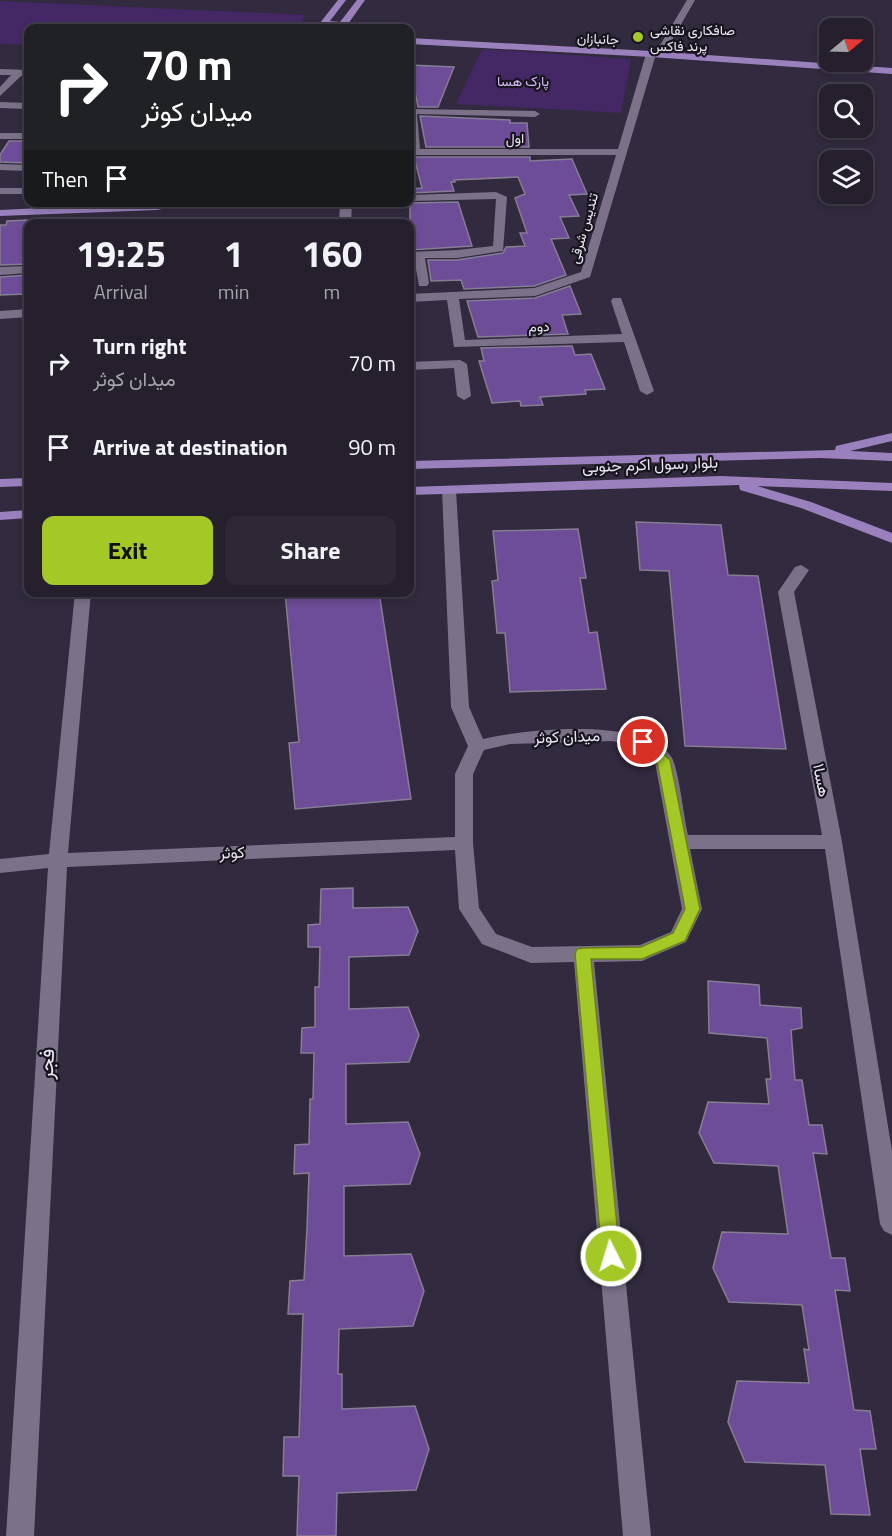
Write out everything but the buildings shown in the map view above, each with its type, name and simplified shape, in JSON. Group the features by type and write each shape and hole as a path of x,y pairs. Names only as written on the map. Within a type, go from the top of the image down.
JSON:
{"main road":[{"path":"323,24 342,0"},
{"path":"343,24 361,0"},
{"name":"جانبازان","path":"414,32 819,57"},
{"name":"جانبازان","path":"414,41 651,54 892,71"},
{"path":"873,61 892,62"},
{"path":"0,202 24,201"},
{"path":"0,213 157,207"},
{"path":"820,454 892,437"},
{"name":"بلوار رسول اکرم جنوبی","path":"414,465 820,454 892,458"},
{"path":"721,480 806,505 892,538"},
{"name":"بلوار رسول اکرم جنوبی","path":"414,491 721,480 892,487"},
{"path":"0,483 24,482"},
{"path":"0,516 24,514"}],"street":[{"path":"664,47 691,0"},
{"name":"تندیس شرقی","path":"414,298 535,292 586,273 620,152 651,54"},
{"path":"0,72 23,73"},
{"path":"0,93 23,73"},
{"path":"0,105 24,106"},
{"path":"414,111 535,114"},
{"path":"0,137 7,126"},
{"path":"0,137 24,136"},
{"name":"اول","path":"414,152 620,152"},
{"path":"0,167 24,168"},
{"path":"0,191 24,191"},
{"path":"414,198 496,195 502,197 499,249 457,254 414,255 423,283"},
{"path":"0,271 24,270"},
{"path":"453,297 464,396"},
{"path":"617,301 647,391"},
{"path":"0,315 24,313"},
{"name":"دوم","path":"459,344 629,338"},
{"path":"414,366 460,364"},
{"path":"449,490 460,707 477,746"},
{"name":"هسا۱","path":"801,570 786,592 833,842 892,1224"},
{"name":"فجر","path":"20,1536 58,860 83,597"},
{"name":"میدان کوثر","path":"612,735 643,742 664,760 679,842 692,909 679,937 642,953 531,955 489,939 469,909 464,843 464,774 477,746 510,738 612,735"},
{"path":"679,842 833,842"},
{"name":"کوثر","path":"0,866 58,860 464,843"},
{"path":"583,954 637,1536"}],"green space":[{"path":"0,1 306,15 300,24 24,24 24,45 0,44"},
{"name":"پارک هسا","path":"482,49 631,59 621,113 456,104"}],"place":[{"name":"صافکاری نقاشی پرند فاکس","path":"638,37"}],"route":[{"path":"611,1256 583,954 642,953 679,937 692,909 664,760 643,742"}]}
